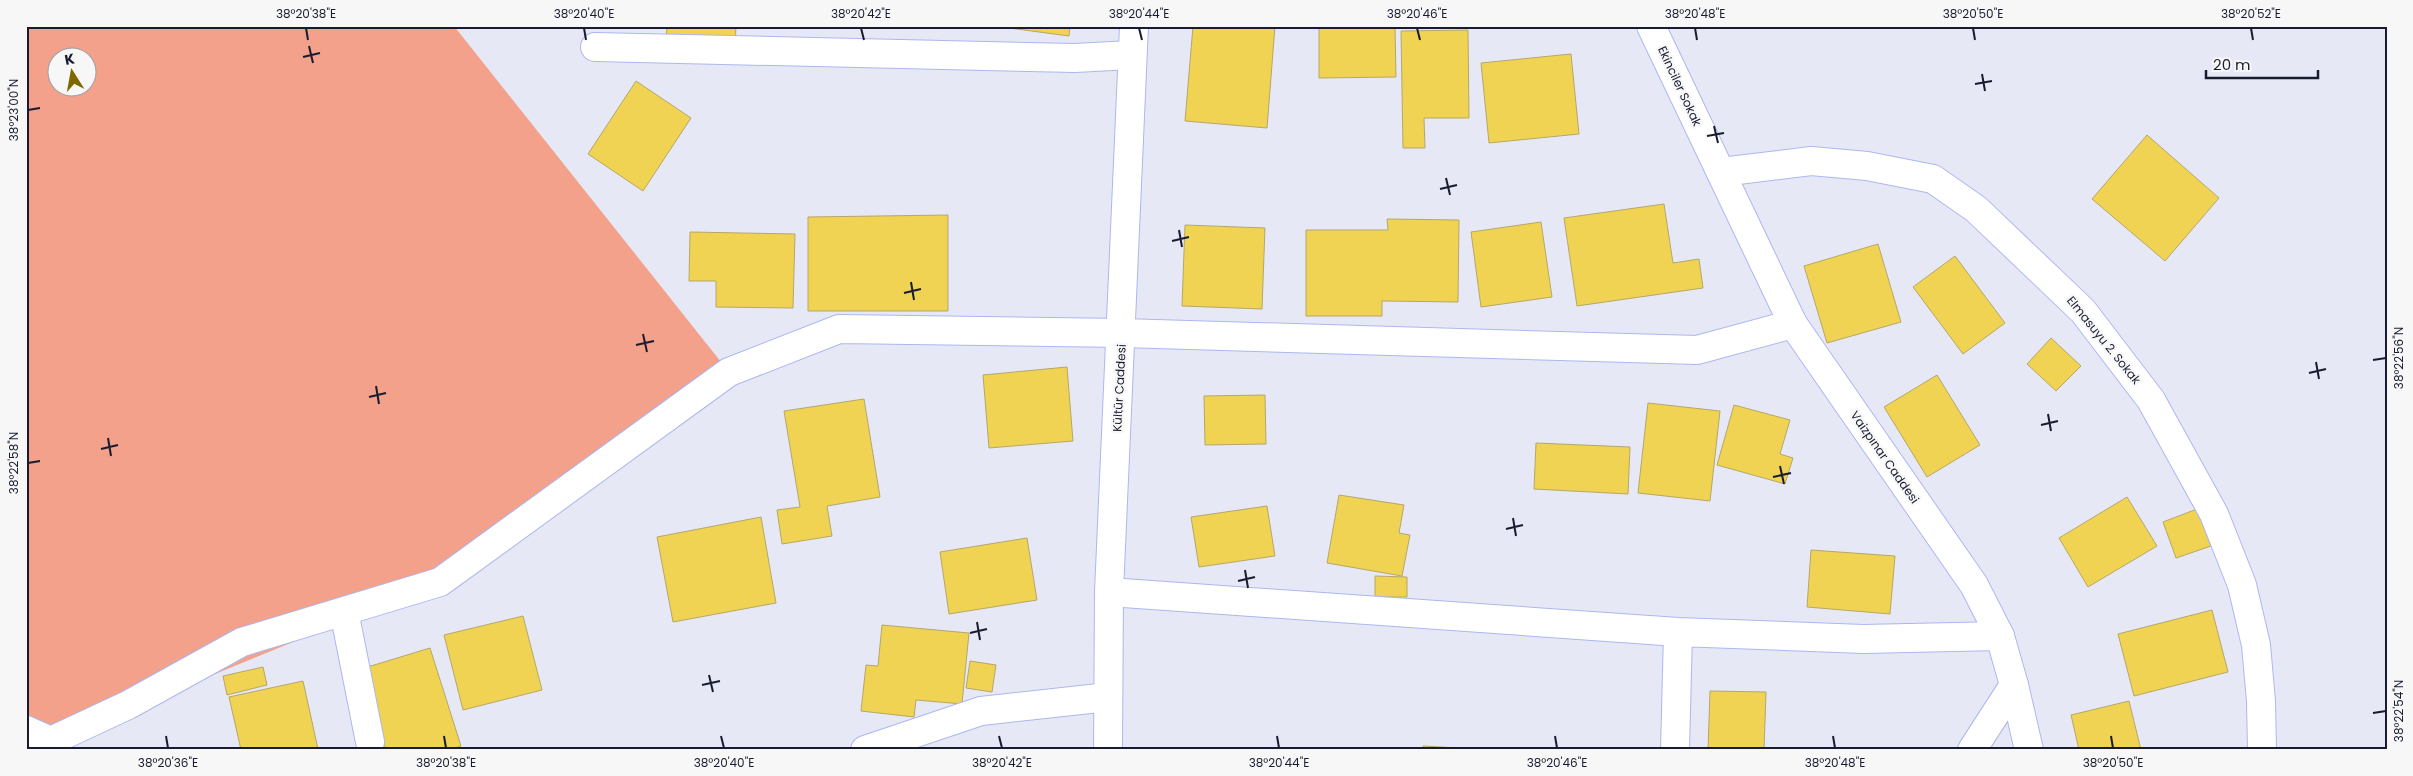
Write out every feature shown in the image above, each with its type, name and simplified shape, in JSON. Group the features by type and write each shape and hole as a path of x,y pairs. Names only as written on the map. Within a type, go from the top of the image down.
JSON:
{"street":[{"name":"Kültür Caddesi","path":"1108,750 1109,592 1122,333 1131,55 1134,26"},
{"name":"Ekinciler Sokak","path":"1651,26 1721,172"},
{"path":"595,47 1075,58 1131,55"},
{"name":"Elmasuyu 2. Sokak","path":"1721,172 1811,161 1867,166 1933,179 1976,209 2083,310 2151,400 2214,514 2242,584 2256,645 2261,701 2262,750"},
{"name":"Vaizpınar Caddesi","path":"1721,172 1793,324 1974,585 2000,636 2029,750"},
{"path":"26,730 56,745 242,642 440,582 729,372 839,329 1122,333 1698,350 1793,324"},
{"path":"1109,592 1678,632 1863,639 2000,636"},
{"path":"344,611 370,742"},
{"path":"1675,750 1678,632"},
{"path":"1972,750 2014,685"},
{"path":"865,750 981,711 1108,697"}],"shaded area":[{"path":"26,26 454,26 729,372 440,582 51,741 26,725"}],"building":[{"path":"667,26 736,26 735,46 666,41"},
{"path":"1009,26 1070,26 1069,36 1009,28"},
{"path":"1193,26 1275,26 1267,128 1185,121"},
{"path":"1319,26 1395,26 1396,77 1319,78"},
{"path":"1468,30 1469,118 1424,118 1425,148 1403,148 1401,31"},
{"path":"1571,54 1579,134 1489,143 1481,63"},
{"path":"636,81 691,118 643,191 588,154"},
{"path":"2147,135 2219,198 2165,261 2092,199"},
{"path":"1664,204 1673,263 1699,259 1703,288 1577,306 1564,218"},
{"path":"948,215 948,311 808,311 808,217"},
{"path":"1387,219 1459,220 1458,302 1382,301 1382,316 1306,316 1306,230 1388,230"},
{"path":"1541,222 1552,297 1481,307 1471,232"},
{"path":"1185,225 1265,228 1262,309 1182,306"},
{"path":"690,232 795,234 793,308 716,307 716,281 689,281"},
{"path":"1878,244 1901,322 1827,343 1804,266"},
{"path":"1955,256 2005,323 1963,354 1913,287"},
{"path":"2051,338 2081,366 2056,391 2027,364"},
{"path":"1067,367 1073,441 989,448 983,375"},
{"path":"1937,375 1980,445 1927,477 1884,407"},
{"path":"1265,395 1266,444 1205,445 1204,396"},
{"path":"864,399 880,497 827,506 832,536 782,544 777,510 800,507 784,411"},
{"path":"1648,403 1720,411 1710,501 1638,493"},
{"path":"1734,405 1790,420 1780,454 1793,458 1785,484 1717,465"},
{"path":"1536,443 1630,447 1628,494 1534,489"},
{"path":"1339,495 1404,505 1399,533 1410,535 1402,576 1327,563"},
{"path":"2127,497 2157,546 2088,587 2059,538"},
{"path":"1267,506 1275,556 1199,567 1191,517"},
{"path":"2197,509 2211,546 2176,558 2163,522"},
{"path":"761,517 776,603 673,622 657,537"},
{"path":"1027,538 1037,600 949,614 940,552"},
{"path":"1811,550 1895,556 1890,614 1807,607"},
{"path":"1375,576 1407,577 1407,597 1375,597"},
{"path":"2212,610 2228,672 2134,696 2118,634"},
{"path":"523,616 542,690 463,710 444,635"},
{"path":"882,625 969,633 962,704 916,700 914,717 861,711 866,665 878,666"},
{"path":"430,648 461,746 449,750 386,750 361,669"},
{"path":"970,661 996,665 992,692 966,688"},
{"path":"263,667 267,685 227,695 223,676"},
{"path":"303,681 318,749 241,750 229,697"},
{"path":"1710,691 1766,692 1764,750 1708,750"},
{"path":"2129,701 2141,750 2079,750 2071,715"},
{"path":"1423,746 1497,750 1423,750"}]}
